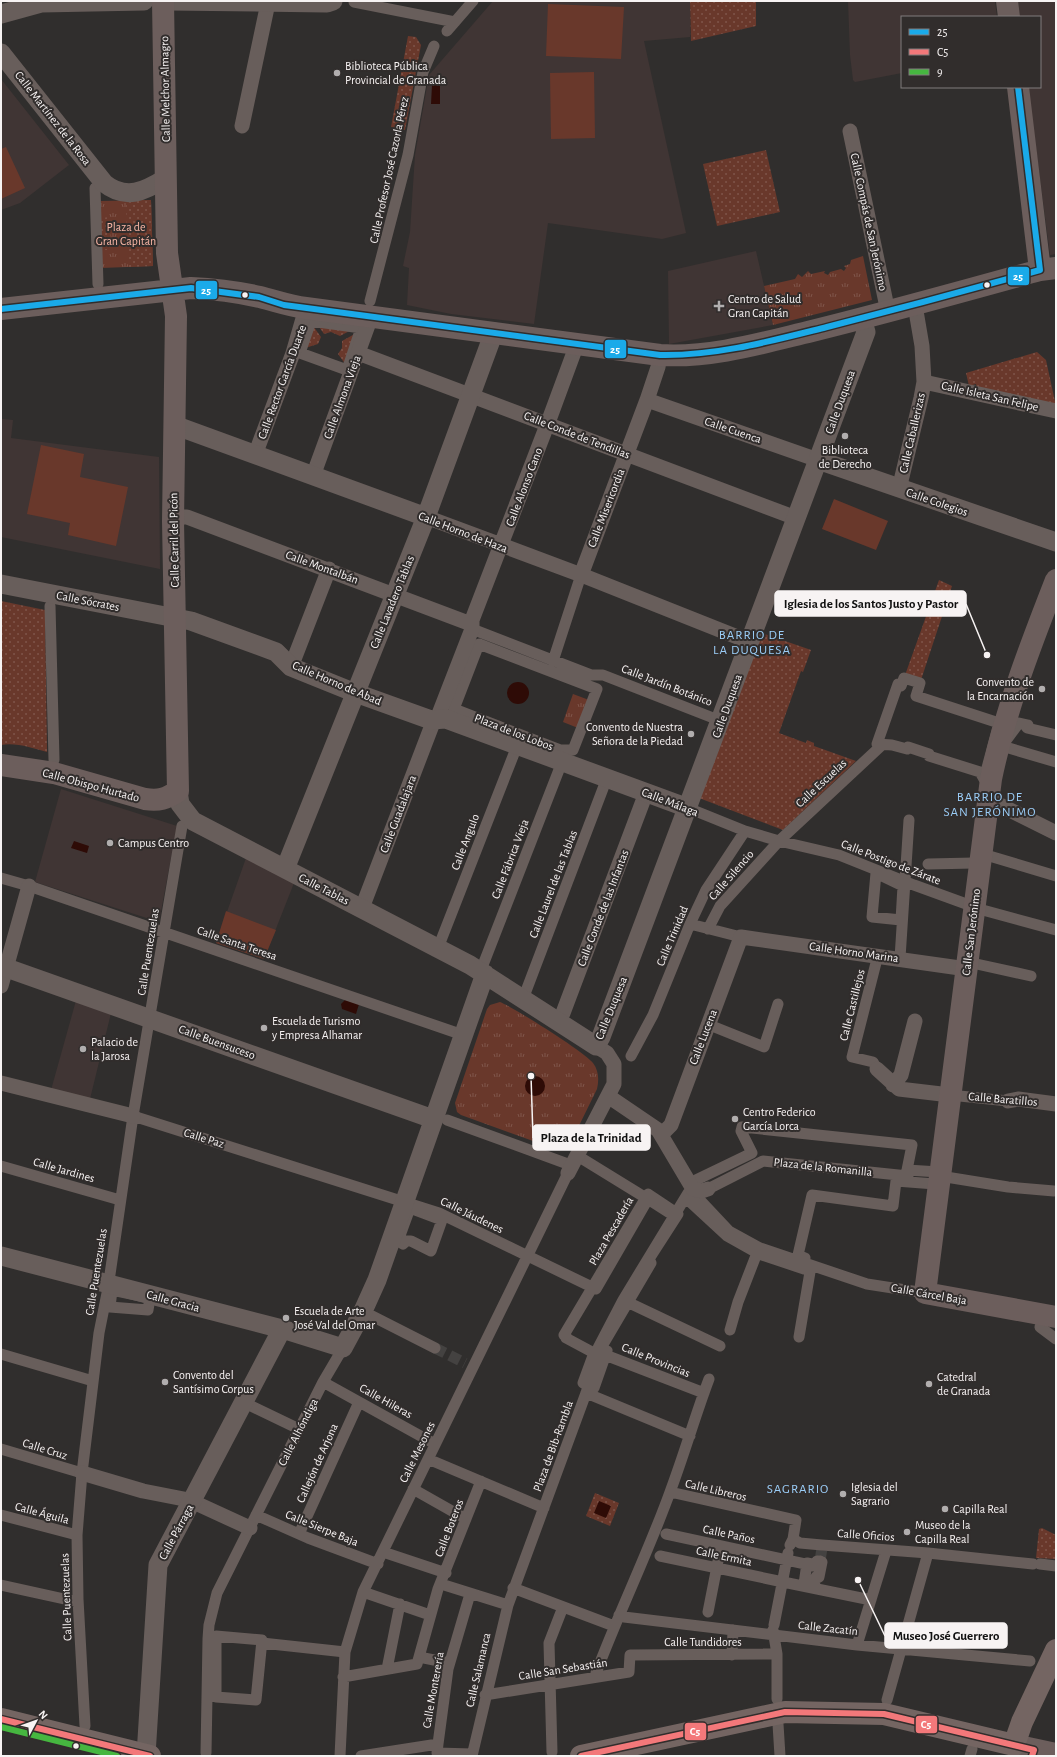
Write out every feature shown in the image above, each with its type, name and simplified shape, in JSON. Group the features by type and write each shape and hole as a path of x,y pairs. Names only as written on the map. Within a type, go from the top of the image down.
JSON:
{"main road":[{"name":"Calle Melchor Almagro","path":"163,1 166,178"},
{"path":"1007,1 1009,16"},
{"path":"1,309 97,292 206,289 259,297 309,315 370,309 494,332 660,355 678,356 726,352 862,319 1048,269 1018,88"},
{"path":"166,178 167,253 172,290"},
{"name":"Calle Carril del Picón","path":"172,290 176,316 173,522 178,791"},
{"name":"Calle San Jerónimo","path":"925,1293 941,1178 950,1094 969,966 988,801 998,744 1038,627 1056,580"},
{"name":"Calle Obispo Hurtado","path":"1,765 54,773 145,799 159,801 168,798 178,791"},
{"name":"Calle Cárcel Baja","path":"925,1293 1056,1316"},
{"path":"1027,1750 1022,1722 1056,1650"},
{"path":"581,1756 785,1712 884,1714 1027,1750 1056,1754"},
{"path":"1,1719 148,1756"}],"street":[{"path":"1,14 41,3 144,1"},
{"path":"168,1 268,3 327,3 333,1"},
{"path":"447,31 473,1"},
{"path":"354,2 455,22"},
{"path":"242,126 268,3"},
{"name":"Calle Profesor José Cazorla Pérez","path":"370,309 408,155 423,72 434,46"},
{"name":"Calle Martínez de la Rosa","path":"1,53 100,185"},
{"name":"Calle Compás de San Jerónimo","path":"850,131 888,312"},
{"path":"97,292 100,185 132,193 142,191 166,178"},
{"name":"Calle Caballerizas","path":"898,489 924,382 922,346 915,305"},
{"name":"Calle Almona Vieja","path":"313,476 358,353 370,309"},
{"path":"309,315 361,328 348,370 300,353 309,315"},
{"name":"Calle Rector García Duarte","path":"256,455 293,353 309,315"},
{"name":"Calle Duquesa","path":"596,1046 601,1037 721,721 866,332 862,319"},
{"name":"Calle Lavadero Tablas","path":"285,869 426,517 494,332"},
{"name":"Calle Alonso Cano","path":"471,627 577,344"},
{"name":"Calle Conde de Tendillas","path":"358,353 796,518"},
{"path":"297,355 348,374"},
{"name":"Calle Misericordia","path":"553,661 581,575 647,400 658,367 660,355"},
{"name":"Calle Isleta San Felipe","path":"924,382 1056,411"},
{"name":"Calle Cuenca","path":"647,400 818,460"},
{"name":"Calle Horno de Haza","path":"174,425 581,575 750,642"},
{"name":"Calle Colegios","path":"818,460 898,489 1056,542"},
{"name":"Calle Montalbán","path":"173,522 183,517 187,517 395,594 471,627"},
{"path":"291,666 329,569"},
{"name":"Calle Sócrates","path":"1,584 175,618"},
{"path":"50,606 54,760"},
{"name":"Calle Horno de Abad","path":"175,618 191,621 276,652 291,666 356,693 437,720"},
{"path":"437,720 471,627 553,661"},
{"name":"Plaza de los Lobos","path":"480,644 597,689 573,750 560,750 454,709 480,644"},
{"name":"Calle Jardín Botánico","path":"553,661 591,675 603,675 721,721"},
{"path":"904,678 920,683 916,696 999,723 984,779 980,772 929,756 929,754 908,747 907,749 892,745 882,745 877,744 898,684 901,686 904,678"},
{"name":"Plaza de los Lobos","path":"437,720 446,719 562,762"},
{"name":"Calle Guadalajara","path":"362,908 437,720"},
{"path":"1004,744 1019,723 1028,726 1027,728 1056,735"},
{"path":"1004,744 1056,759"},
{"path":"1004,744 1002,746 1056,762"},
{"name":"Calle Escuelas","path":"779,841 882,745"},
{"name":"Calle Angulo","path":"438,948 517,746"},
{"name":"Calle Málaga","path":"562,762 746,831 779,841"},
{"name":"Calle Fábrica Vieja","path":"484,970 562,762"},
{"name":"Calle Laurel de las Tablas","path":"523,999 607,778"},
{"name":"Calle Tablas","path":"178,791 180,804 193,821 438,948 484,970 523,999 596,1046"},
{"name":"Calle Conde de las Infantas","path":"558,1021 563,1013 646,793"},
{"path":"988,801 994,802 1056,833"},
{"path":"900,958 909,820"},
{"name":"Calle Puentezuelas","path":"85,1726 78,1602 77,1535 82,1473 93,1381 120,1200 182,826"},
{"name":"Calle Trinidad","path":"631,1056 653,1016 690,924 706,890 746,831"},
{"name":"Calle Postigo de Zárate","path":"779,841 840,855 906,882 974,907 1056,930"},
{"name":"Calle Silencio","path":"708,929 720,906 779,841"},
{"path":"986,855 1056,876"},
{"path":"928,864 974,863"},
{"path":"876,872 903,886 901,920 872,917 876,872"},
{"name":"Calle Santa Teresa","path":"1,878 29,886 463,1034"},
{"path":"1,986 4,967 29,886"},
{"path":"690,924 741,937"},
{"name":"Calle Horno Marina","path":"741,937 969,966"},
{"name":"Calle Lucena","path":"662,1134 671,1125 707,1024 741,937"},
{"name":"Calle Castillejos","path":"877,1069 873,1062 852,1057 878,955"},
{"path":"969,966 1031,976"},
{"name":"Calle Buensuceso","path":"4,967 440,1119"},
{"name":"Calle Alhóndiga","path":"206,1753 209,1625 217,1593 323,1382 344,1348 377,1280 404,1201 440,1119 463,1034 484,970"},
{"path":"707,1024 764,1047 778,1004"},
{"path":"893,1085 901,1075 915,1021"},
{"path":"440,1119 567,1168 614,1084 614,1064 607,1053 596,1046"},
{"path":"877,1069 899,1089 950,1094"},
{"name":"Calle Paz","path":"1,1083 133,1116 404,1201"},
{"name":"Calle Baratillos","path":"950,1094 1008,1101 1018,1099 1056,1104"},
{"path":"608,1096 662,1134 700,1189"},
{"path":"799,1337 808,1265 805,1258 798,1255 812,1194 893,1206 896,1181 936,1184 941,1178 938,1172 907,1170 912,1145 742,1127 741,1131 752,1153 696,1180 700,1189 698,1198 729,1231 760,1248 808,1265"},
{"path":"582,1158 646,1198"},
{"name":"Plaza de la Romanilla","path":"700,1189 763,1161 941,1178 1008,1187 1054,1191"},
{"name":"Calle Jardines","path":"1,1166 120,1200"},
{"name":"Calle Mesones","path":"340,1756 345,1652 363,1592 428,1459 469,1365 527,1257 567,1168"},
{"path":"587,1389 594,1388 602,1353 607,1351 601,1348 625,1301 650,1263 649,1259 678,1214 674,1213 688,1193 700,1189"},
{"path":"700,1189 688,1200 727,1236 758,1253 804,1269 808,1265"},
{"name":"Plaza Pescadería","path":"587,1389 583,1383 594,1353 566,1338 564,1335 648,1194 674,1213"},
{"name":"Plaza Pescadería","path":"593,1288 596,1289 648,1199 674,1213"},
{"name":"Calle Jáudenes","path":"404,1201 445,1215 527,1257 593,1288"},
{"path":"410,1208 442,1220 431,1251 411,1241 406,1241 403,1244 398,1241 410,1208"},
{"path":"730,1330 738,1302 758,1253"},
{"name":"Calle Gracia","path":"1,1256 282,1329 344,1348"},
{"name":"Calle Cárcel Baja","path":"808,1265 867,1284 925,1293"},
{"path":"625,1301 720,1346"},
{"path":"372,1316 436,1348"},
{"path":"1056,1320 1047,1318 1040,1327 1056,1339"},
{"name":"Calle Párraga","path":"148,1756 158,1565 193,1502 282,1329"},
{"name":"Calle Provincias","path":"602,1353 704,1393"},
{"path":"1,1354 93,1381"},
{"path":"596,1677 596,1673 613,1627 621,1616 648,1553 659,1532 709,1379"},
{"name":"Calle Hileras","path":"323,1382 435,1444"},
{"name":"Plaza de Bib-Rambla","path":"513,1589 541,1506 587,1389 691,1432"},
{"name":"Callejón de Arjona","path":"300,1534 359,1402"},
{"path":"247,1404 299,1429"},
{"name":"Calle Cruz","path":"1,1449 82,1473"},
{"path":"428,1459 541,1506"},
{"path":"82,1473 143,1491 193,1502 253,1521"},
{"name":"Calle Boteros","path":"419,1657 430,1616 441,1584 482,1481"},
{"path":"413,1489 466,1518"},
{"name":"Calle Libreros","path":"672,1493 796,1520 790,1549"},
{"name":"Calle Águila","path":"1,1515 77,1535"},
{"name":"Calle Sierpe Baja","path":"253,1521 300,1534 378,1564"},
{"name":"Calle Paños","path":"659,1532 722,1546 790,1549"},
{"name":"Calle Oficios","path":"790,1549 800,1543 822,1546 928,1553 1056,1566"},
{"path":"708,1612 722,1546"},
{"path":"777,1699 777,1654 774,1630 790,1549 813,1564 804,1584 809,1586"},
{"path":"857,1645 886,1551"},
{"path":"383,1552 446,1573"},
{"path":"886,1700 928,1553"},
{"name":"Calle Ermita","path":"660,1556 871,1600"},
{"path":"441,1584 470,1594 508,1604"},
{"path":"1,1585 78,1602"},
{"path":"513,1589 613,1627"},
{"name":"Calle Salamanca","path":"472,1755 485,1695 513,1589"},
{"path":"363,1592 430,1616"},
{"name":"Calle Monterería","path":"438,1744 449,1663 470,1594"},
{"path":"386,1670 400,1604"},
{"path":"552,1752 549,1643 562,1608"},
{"name":"Calle Zacatín","path":"621,1616 706,1625 733,1630 774,1630 857,1645 1030,1661"},
{"path":"732,1655 733,1630"},
{"path":"262,1643 256,1700 216,1697 216,1636 262,1640 262,1643 345,1652"},
{"name":"Calle Tundidores","path":"630,1655 777,1654"},
{"name":"Calle San Sebastián","path":"485,1695 629,1672 630,1655"},
{"path":"343,1677 417,1664 419,1657 449,1663"},
{"path":"778,1724 780,1756"},
{"path":"361,1756 438,1744 437,1753 472,1755"}],"shaded area":[{"path":"493,1 690,1 690,37 644,41 686,233 662,239 548,223 534,324 451,314 407,305 409,268 403,266 410,232 415,155 429,75"},
{"path":"848,1 995,1 997,16 901,16 901,73 855,82 853,80 850,55"},
{"path":"1018,1 1056,1 1056,254 1050,255 1028,88 1041,88 1041,16 1020,16"},
{"path":"1,79 69,165 20,203 1,210"},
{"path":"432,85 440,85 440,104 431,104"},
{"name":"Centro de Salud Gran Capitán","path":"756,251 773,325 669,344 668,271"},
{"path":"1,414 2,419 13,420 11,438 159,457 160,569 1,537"},
{"path":"518,682 526,685 529,693 526,701 518,704 510,701 507,693 510,685"},
{"name":"Campus Centro","path":"61,789 177,826 159,922 35,882"},
{"path":"74,841 89,846 87,853 71,848"},
{"path":"246,858 294,883 264,959 216,943"},
{"name":"Palacio de la Jarosa","path":"77,997 112,1009 90,1099 51,1090"},
{"path":"345,1000 359,1004 356,1014 342,1009 341,1004"},
{"path":"535,1076 542,1079 545,1086 542,1093 535,1096 528,1093 525,1086 528,1079"},
{"path":"599,1501 611,1506 606,1518 594,1513"}],"green space":[{"path":"690,1 756,1 756,26 691,41"},
{"path":"548,4 624,7 621,59 546,56"},
{"path":"408,36 416,37 421,45 405,130 391,127"},
{"path":"594,72 595,138 551,139 550,73"},
{"path":"6,147 25,188 1,199 1,149"},
{"path":"766,150 780,212 717,226 703,164"},
{"name":"Plaza de Gran Capitán","path":"151,200 153,266 101,268 101,201"},
{"path":"151,200 153,266 128,267 126,201"},
{"path":"110,217 111,250 101,250 101,218"},
{"path":"863,256 872,300 773,325 764,286 795,279 798,274 802,277 808,271 811,274 825,271 824,273 828,275 830,272 841,269 844,271 846,268 844,266 850,264 851,260"},
{"path":"315,321 357,327 340,336 331,332 324,334"},
{"path":"311,323 321,337 318,344 302,349"},
{"path":"360,331 348,368 338,354 342,348 342,341"},
{"path":"1037,352 1046,360 1056,406 977,389 976,384 969,386 966,373"},
{"path":"41,445 84,454 80,477 128,487 116,546 68,535 70,523 27,514"},
{"path":"834,499 888,521 876,550 822,529"},
{"path":"939,580 952,586 920,683 904,678"},
{"path":"1,601 45,610 47,752 18,745 1,745"},
{"path":"762,633 811,650 803,672 801,671 779,733 806,743 807,740 814,743 814,746 856,761 783,830 699,798"},
{"path":"573,694 589,700 578,728 563,722"},
{"path":"226,911 276,930 264,959 216,943"},
{"path":"500,1002 533,1021 577,1050 593,1063 596,1069 598,1079 597,1089 571,1142 567,1147 558,1150 461,1115 457,1112 455,1103 487,1009 490,1005"},
{"path":"595,1493 619,1503 610,1526 586,1516"},
{"path":"1042,1528 1056,1535 1056,1559 1036,1558 1039,1529"}],"tunnel":[{"path":"435,1348 465,1363"},
{"path":"820,1561 822,1548"}],"transit line":[{"name":"25","path":"1,309 191,288 259,297 284,305 660,355 681,355 744,347 827,327 1040,270 1018,88"},
{"name":"C5","path":"581,1756 785,1712 884,1714 1034,1750 1032,1756"},
{"name":"C5","path":"1,1719 150,1756"},
{"name":"9","path":"1,1727 117,1756"}],"place":[{"name":"Biblioteca Pública Provincial de Granada","path":"337,73"},
{"name":"Centro de Salud Gran Capitán","path":"719,306"},
{"name":"Biblioteca de Derecho","path":"845,436"},
{"name":"Iglesia de los Santos Justo y Pastor","path":"987,655"},
{"name":"Convento de la Encarnación","path":"1042,689"},
{"name":"Convento de Nuestra Señora de la Piedad","path":"691,734"},
{"name":"Campus Centro","path":"110,843"},
{"name":"Escuela de Turismo y Empresa Alhamar","path":"264,1028"},
{"name":"Palacio de la Jarosa","path":"83,1049"},
{"name":"Plaza de la Trinidad","path":"531,1076"},
{"name":"Centro Federico García Lorca","path":"735,1119"},
{"name":"Escuela de Arte José Val del Omar","path":"286,1318"},
{"name":"Convento del Santísimo Corpus","path":"165,1382"},
{"name":"Catedral de Granada","path":"929,1384"},
{"name":"Iglesia del Sagrario","path":"843,1494"},
{"name":"Capilla Real","path":"945,1509"},
{"name":"Museo de la Capilla Real","path":"907,1532"},
{"name":"Museo José Guerrero","path":"858,1580"}],"district":[{"name":"BARRIO DE LA DUQUESA","path":"752,642"},
{"name":"BARRIO DE SAN JERÓNIMO","path":"990,804"},
{"name":"SAGRARIO","path":"798,1489"}]}
